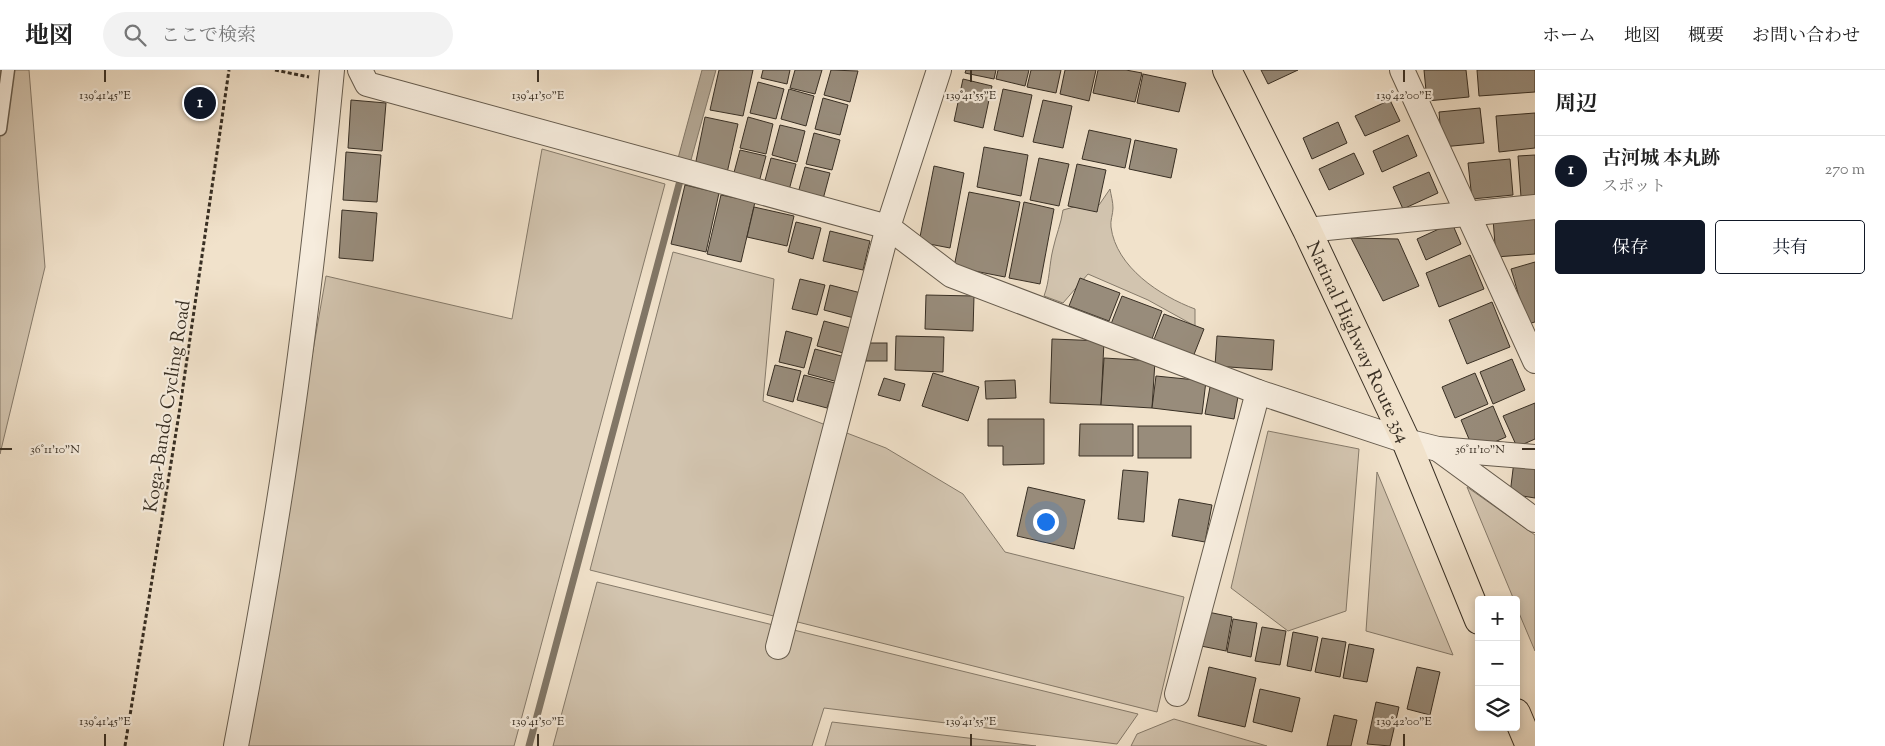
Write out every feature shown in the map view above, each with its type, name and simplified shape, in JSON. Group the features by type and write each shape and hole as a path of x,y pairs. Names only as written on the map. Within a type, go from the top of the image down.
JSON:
{"highway":[{"name":"Natinal Highway Route 354","path":"1227,70 1307,230 1406,441 1475,610"},
{"path":"1520,722 1530,746"}],"street":[{"path":"360,70 367,84 888,228 951,275 1258,392 1406,441 1438,449 1535,457"},
{"path":"778,647 888,228 939,70"},
{"path":"1402,70 1532,347"},
{"path":"236,746 273,537 320,200 322,74"},
{"path":"1307,230 1468,212 1535,207"},
{"path":"1177,694 1258,392"},
{"path":"1438,449 1535,520"}],"lane":[{"path":"0,129 8,70"}],"path":[{"name":"Koga-Bando Cycling Road","path":"125,746 179,414 229,70"},
{"path":"275,70 322,74"}],"shaded area":[{"path":"0,70 29,70 45,267 0,454"},
{"path":"702,70 716,70 691,160 689,179 677,162"},
{"path":"542,149 665,184 514,746 244,746 326,276 512,319"},
{"path":"1110,189 1113,208 1111,227 1121,255 1154,288 1195,309 1195,326 1148,300 1088,274 1063,303 1044,296 1063,210 1085,204 1099,205"},
{"path":"673,252 774,279 763,401 886,448 963,494 1005,552 1184,597 1157,712 590,570"},
{"path":"1268,431 1359,449 1346,611 1288,631 1231,588"},
{"path":"1377,472 1453,655 1366,631"},
{"path":"1467,487 1535,535 1535,651 1520,615 1520,596 1512,596"},
{"path":"597,582 1138,714 1117,744 824,708 812,746 553,746"},
{"path":"1174,719 1267,746 1131,746 1137,734"},
{"path":"832,722 1036,746 825,746"}],"building":[{"path":"719,70 753,70 743,116 710,110"},
{"path":"763,70 790,70 787,84 761,78"},
{"path":"795,70 822,70 815,94 790,88"},
{"path":"831,70 858,71 850,102 824,95"},
{"path":"966,70 996,70 994,79 965,73"},
{"path":"998,70 1029,70 1025,86 996,79"},
{"path":"1031,70 1061,70 1056,93 1027,87"},
{"path":"1065,70 1096,70 1089,101 1060,94"},
{"path":"1098,70 1126,70 1142,73 1135,102 1093,93"},
{"path":"1261,70 1298,70 1268,84"},
{"path":"1424,70 1466,70 1469,97 1427,101"},
{"path":"1477,70 1535,70 1535,92 1479,96"},
{"path":"1143,74 1186,83 1179,112 1137,103"},
{"path":"963,79 992,86 983,128 954,121"},
{"path":"758,82 784,89 776,119 750,113"},
{"path":"789,89 814,96 806,126 781,119"},
{"path":"1003,89 1032,95 1023,137 994,130"},
{"path":"823,98 848,105 840,135 815,129"},
{"path":"351,100 386,103 382,151 348,148"},
{"path":"1043,100 1072,106 1063,148 1033,142"},
{"path":"1390,100 1400,121 1365,136 1355,116"},
{"path":"1480,108 1484,143 1442,147 1439,112"},
{"path":"1535,113 1535,148 1499,152 1496,116"},
{"path":"705,117 738,124 727,173 695,166"},
{"path":"748,117 773,124 766,154 740,148"},
{"path":"1338,122 1347,143 1312,159 1303,138"},
{"path":"780,125 805,131 797,162 772,155"},
{"path":"1089,130 1131,139 1125,168 1082,159"},
{"path":"814,133 840,140 832,170 806,164"},
{"path":"1408,135 1417,156 1382,172 1373,151"},
{"path":"1135,140 1177,149 1171,178 1129,169"},
{"path":"984,147 1028,155 1021,196 977,187"},
{"path":"740,150 766,156 758,186 732,180"},
{"path":"346,152 381,155 377,202 343,200"},
{"path":"1354,153 1364,174 1329,190 1319,169"},
{"path":"1535,155 1535,196 1521,197 1518,156"},
{"path":"771,158 796,164 788,194 763,188"},
{"path":"1039,158 1069,164 1059,206 1030,200"},
{"path":"1510,159 1513,195 1472,199 1468,163"},
{"path":"1077,164 1106,170 1097,212 1068,206"},
{"path":"934,166 964,173 950,248 919,242"},
{"path":"805,167 830,173 822,203 797,197"},
{"path":"1429,172 1438,193 1403,209 1393,187"},
{"path":"685,185 719,193 706,252 671,244"},
{"path":"969,192 1020,202 1005,277 954,267"},
{"path":"721,195 755,202 741,262 707,254"},
{"path":"1024,202 1054,209 1040,284 1009,278"},
{"path":"754,207 794,216 787,246 747,237"},
{"path":"342,210 377,213 373,261 339,258"},
{"path":"1535,216 1535,254 1496,257 1493,219"},
{"path":"796,222 821,228 813,259 788,252"},
{"path":"1452,223 1461,244 1426,260 1417,239"},
{"path":"830,231 870,241 863,270 823,261"},
{"path":"1351,238 1398,239 1419,286 1383,301"},
{"path":"1470,255 1484,289 1439,307 1426,273"},
{"path":"1535,262 1535,322 1527,324 1511,269"},
{"path":"1080,278 1120,293 1109,321 1069,306"},
{"path":"800,279 825,285 817,315 792,309"},
{"path":"830,285 861,293 854,318 824,310"},
{"path":"926,295 974,296 973,331 925,329"},
{"path":"1122,296 1162,311 1152,339 1111,324"},
{"path":"1492,302 1510,347 1467,364 1449,320"},
{"path":"1164,314 1204,329 1193,357 1153,342"},
{"path":"824,321 854,329 847,354 817,346"},
{"path":"786,331 812,338 804,368 779,362"},
{"path":"896,336 944,337 943,372 895,370"},
{"path":"1217,336 1274,340 1272,370 1215,366"},
{"path":"1052,339 1104,341 1101,405 1050,403"},
{"path":"866,343 887,343 887,361 866,361"},
{"path":"815,349 845,357 838,382 808,374"},
{"path":"1104,358 1155,361 1152,408 1101,405"},
{"path":"1512,359 1525,390 1493,404 1480,372"},
{"path":"775,365 801,371 793,402 767,395"},
{"path":"933,373 979,387 968,421 922,406"},
{"path":"1475,373 1488,404 1455,418 1442,387"},
{"path":"804,375 835,383 827,408 797,400"},
{"path":"1156,376 1206,381 1202,414 1152,408"},
{"path":"884,378 905,384 900,401 878,395"},
{"path":"1015,380 1016,398 986,399 985,381"},
{"path":"1210,387 1239,391 1234,419 1205,414"},
{"path":"1535,403 1535,439 1517,447 1503,416"},
{"path":"1493,406 1506,437 1474,451 1461,420"},
{"path":"988,419 1044,419 1044,464 1003,465 1003,446 988,446"},
{"path":"1080,424 1133,424 1133,456 1079,456"},
{"path":"1138,426 1191,426 1191,458 1138,458"},
{"path":"1514,461 1535,464 1535,498 1510,494"},
{"path":"1123,470 1148,472 1144,522 1118,519"},
{"path":"1028,487 1085,500 1074,549 1017,536"},
{"path":"1179,499 1212,505 1205,542 1172,536"},
{"path":"1208,612 1232,617 1226,651 1201,646"},
{"path":"1233,619 1257,623 1251,657 1227,652"},
{"path":"1262,627 1286,631 1280,665 1255,661"},
{"path":"1293,632 1318,637 1311,671 1287,666"},
{"path":"1322,638 1346,642 1340,677 1315,672"},
{"path":"1349,644 1374,649 1367,682 1343,678"},
{"path":"1209,667 1256,678 1245,727 1198,716"},
{"path":"1417,667 1440,672 1430,715 1407,709"},
{"path":"1260,689 1300,698 1292,732 1253,722"},
{"path":"1376,702 1399,707 1390,746 1367,744"},
{"path":"1334,715 1357,720 1351,746 1327,746"}],"waterway":[{"path":"529,746 681,177"}],"place":[{"name":"古河城 本丸跡","path":"200,103"}]}
